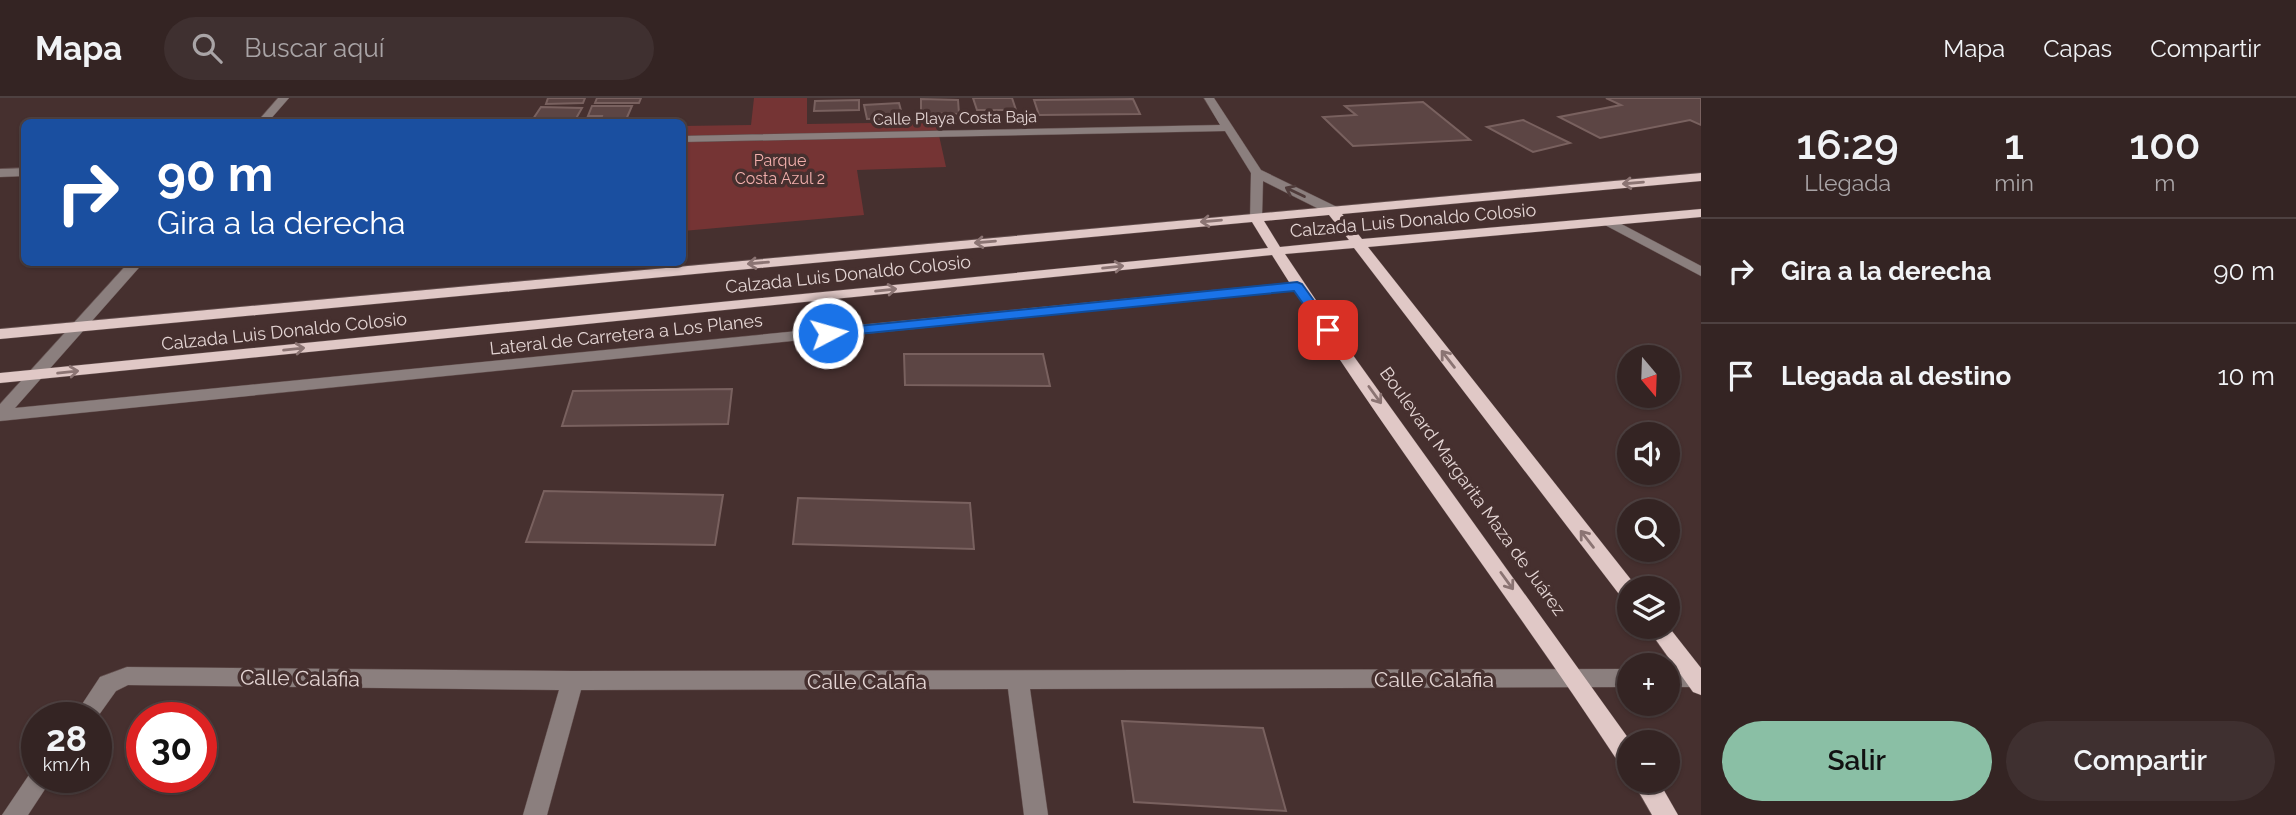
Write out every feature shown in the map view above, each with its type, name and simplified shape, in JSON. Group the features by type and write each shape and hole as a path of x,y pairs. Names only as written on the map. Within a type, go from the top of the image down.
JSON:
{"main road":[{"name":"Calzada Luis Donaldo Colosio","path":"0,334 1701,177"},
{"path":"1332,210 1617,577"},
{"name":"Calzada Luis Donaldo Colosio","path":"0,378 1276,251 1701,213"},
{"name":"Boulevard Margarita Maza de Juárez","path":"1255,217 1297,286 1577,678 1617,740"},
{"path":"1666,639 1699,682"},
{"path":"1652,793 1666,815"}],"street":[{"path":"265,119 284,98"},
{"path":"1209,98 1257,173 1332,210"},
{"name":"Calle Playa Costa Baja","path":"686,139 1228,128"},
{"path":"0,173 21,172"},
{"path":"1255,217 1257,173"},
{"path":"1610,222 1701,272"},
{"path":"0,415 134,266"},
{"name":"Lateral de Carretera a Los Planes","path":"0,415 1297,286"},
{"name":"Calle Calafia","path":"95,702 108,684 127,676 573,681 1617,678"},
{"path":"1680,680 1699,682"},
{"path":"535,815 573,681"},
{"path":"1018,681 1036,815"},
{"path":"14,815 30,793"}],"green space":[{"name":"Parque Costa Azul 2","path":"754,98 807,98 807,124 936,122 946,167 857,170 864,215 686,231 686,126 751,125"}],"building":[{"path":"548,98 585,98 583,103 546,104"},
{"path":"597,98 641,98 639,103 595,103"},
{"path":"973,98 1012,98 1016,110 977,110"},
{"path":"1606,98 1701,98 1701,125 1690,120 1600,138 1559,117 1621,105"},
{"path":"921,99 958,100 959,114 921,113"},
{"path":"1133,99 1140,114 1039,115 1034,100"},
{"path":"859,100 859,110 814,111 815,101"},
{"path":"1423,102 1470,140 1353,146 1323,117 1356,115 1345,106"},
{"path":"899,103 903,118 867,119 864,105"},
{"path":"592,106 632,106 626,119 588,116"},
{"path":"541,107 582,108 576,119 533,119"},
{"path":"1523,120 1570,143 1533,152 1487,127"},
{"path":"904,354 1043,354 1050,386 905,385"},
{"path":"732,389 728,424 562,426 573,391"},
{"path":"544,491 723,495 715,545 526,542"},
{"path":"798,498 970,503 974,549 793,544"},
{"path":"1122,721 1263,728 1286,811 1134,802"}],"route":[{"path":"828,333 1297,286 1328,330"}]}
